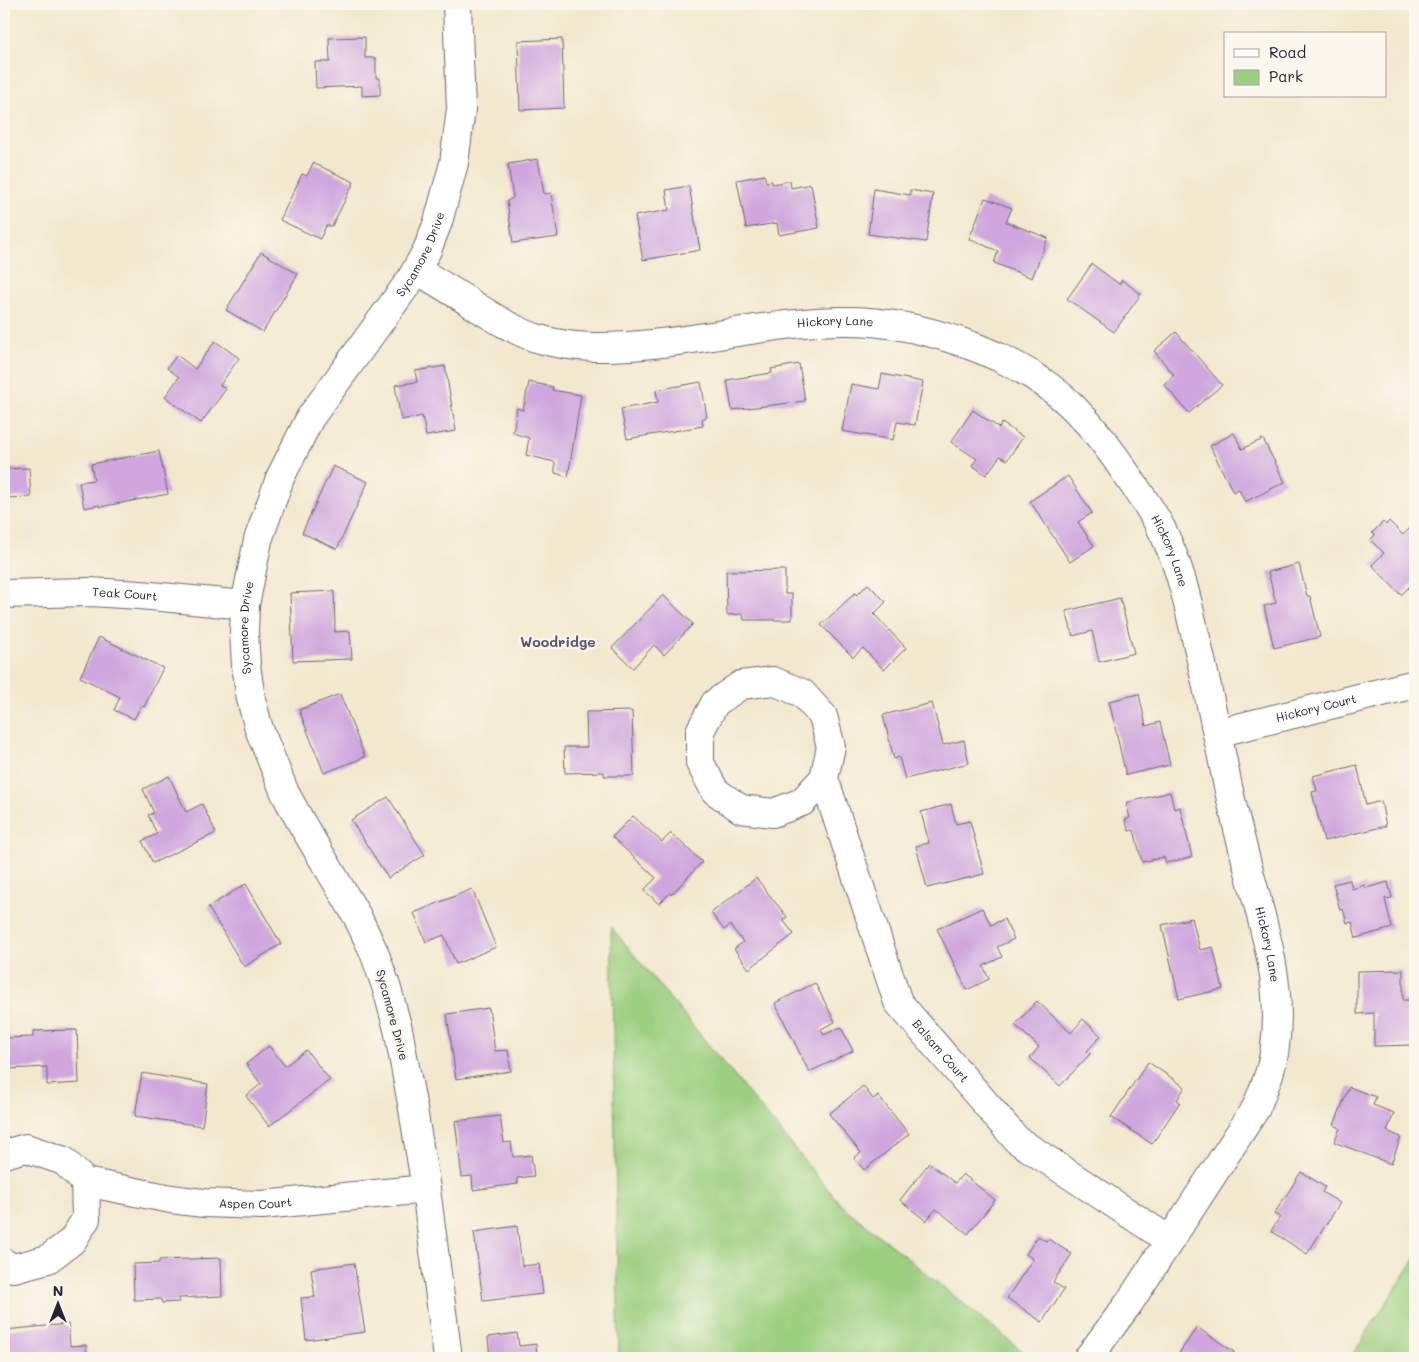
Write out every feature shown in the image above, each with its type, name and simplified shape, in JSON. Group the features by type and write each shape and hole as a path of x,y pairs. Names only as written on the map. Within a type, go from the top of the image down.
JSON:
{"street":[{"name":"Sycamore Drive","path":"448,1358 426,1189 406,1069 387,988 374,952 357,916 286,793 259,729 246,665 244,633 245,605 258,540 280,478 310,418 412,280 438,222 454,163 461,109 458,4"},
{"name":"Hickory Lane","path":"417,270 503,324 537,338 576,346 615,348 690,340 804,323 842,320 879,323 915,329 983,351 1015,365 1045,383 1071,405 1114,456 1156,519 1170,548 1187,600 1240,838 1268,942 1274,976 1276,1046 1268,1078 1256,1108 1129,1303 1088,1358"},
{"name":"Teak Court","path":"4,594 90,592 147,595 245,605"},
{"path":"773,682 802,693 823,716 831,747 824,778 802,802 795,805 773,813 741,809 715,791 700,764 700,731 715,703 741,686 773,682"},
{"name":"Hickory Court","path":"1217,733 1415,684"},
{"name":"Balsam Court","path":"824,778 898,1002 1017,1140 1169,1240"},
{"path":"4,1154 26,1148 64,1161 85,1182 86,1219 72,1241 48,1259 14,1268 4,1263"},
{"name":"Aspen Court","path":"85,1182 171,1199 233,1205 292,1203 315,1199 426,1189"}],"green space":[{"path":"611,927 841,1205 1031,1358 619,1358"},
{"path":"1415,1259 1415,1358 1350,1358"}],"building":[{"path":"365,37 365,58 376,58 376,78 380,78 380,95 362,96 362,86 316,88 315,62 330,62 329,38"},
{"path":"562,39 564,108 520,110 518,41"},
{"path":"538,159 544,194 551,193 558,237 513,243 507,201 513,198 508,164"},
{"path":"313,163 354,182 332,226 326,226 320,239 280,220 302,174 307,176"},
{"path":"764,175 766,182 772,181 772,184 790,181 791,188 811,184 819,228 779,235 777,223 746,228 737,180"},
{"path":"689,186 700,250 643,260 635,216 669,210 666,190"},
{"path":"874,189 910,195 910,190 933,194 926,242 868,234"},
{"path":"985,198 1012,208 1006,222 1048,238 1032,278 994,263 998,251 969,239"},
{"path":"261,252 298,274 263,332 226,310"},
{"path":"1092,264 1119,284 1122,280 1141,294 1114,332 1067,299"},
{"path":"1176,332 1222,385 1189,413 1164,384 1174,375 1154,351"},
{"path":"215,341 239,358 220,385 226,389 201,423 165,397 179,377 167,368 177,355 195,369"},
{"path":"799,364 805,401 732,410 727,380 772,373 771,369"},
{"path":"445,366 456,431 426,436 422,416 401,420 395,385 417,382 415,371"},
{"path":"882,374 923,382 915,425 897,422 893,440 842,431 851,384 879,389"},
{"path":"529,382 553,387 552,390 581,395 568,477 555,473 555,462 526,455 529,438 513,433 517,408 523,410"},
{"path":"701,382 707,417 702,419 703,426 627,439 621,409 658,402 656,390"},
{"path":"973,410 999,428 1002,423 1023,437 1007,460 1000,456 986,475 972,465 977,459 951,442"},
{"path":"1234,433 1242,449 1263,439 1285,482 1245,502 1239,489 1233,492 1210,446"},
{"path":"159,451 168,494 100,507 99,505 84,508 79,482 94,480 91,464"},
{"path":"333,466 368,482 337,549 302,533"},
{"path":"29,468 31,497 4,498 4,469"},
{"path":"1068,476 1092,513 1078,522 1094,546 1070,562 1030,501"},
{"path":"1389,521 1403,535 1415,523 1415,581 1401,595 1372,565 1384,553 1370,540 1375,535 1372,533 1383,522 1386,525"},
{"path":"1299,564 1307,596 1310,596 1320,637 1274,648 1264,606 1276,603 1268,572"},
{"path":"785,570 785,594 792,594 792,620 744,620 743,614 727,615 726,571"},
{"path":"868,584 886,602 874,614 906,648 884,670 863,648 853,657 821,625 855,593 857,595"},
{"path":"334,591 335,632 350,631 352,659 293,661 290,593"},
{"path":"663,595 693,624 664,655 654,645 633,668 612,648"},
{"path":"1120,598 1134,653 1099,662 1092,631 1073,636 1066,611"},
{"path":"99,637 163,668 144,707 141,706 134,719 114,710 120,697 80,677"},
{"path":"340,694 365,757 324,773 299,710"},
{"path":"1139,694 1146,726 1160,722 1170,765 1126,775 1109,701"},
{"path":"932,703 943,745 964,740 969,763 905,779 899,757 894,759 883,715"},
{"path":"632,711 634,776 604,776 604,772 565,773 564,747 587,747 586,712"},
{"path":"1357,765 1366,805 1381,801 1386,826 1324,841 1312,792 1317,791 1313,776"},
{"path":"169,776 186,812 202,804 216,833 153,863 142,841 157,834 148,815 154,813 143,789"},
{"path":"1170,792 1174,809 1180,807 1192,857 1166,863 1164,857 1142,862 1134,830 1129,831 1125,820 1130,818 1126,803"},
{"path":"388,797 425,855 388,878 351,820"},
{"path":"951,804 956,824 970,821 984,874 927,888 916,846 929,843 921,812"},
{"path":"633,816 662,842 671,833 702,862 671,895 670,893 659,904 644,890 656,878 612,837"},
{"path":"756,878 787,917 783,920 794,934 749,969 734,949 743,942 730,925 724,930 711,913"},
{"path":"1350,880 1352,889 1365,885 1366,888 1388,882 1392,898 1385,899 1392,928 1356,938 1352,922 1347,923 1343,909 1340,910 1333,884"},
{"path":"246,884 281,944 244,967 208,907"},
{"path":"472,889 496,947 456,964 444,935 426,942 414,913"},
{"path":"982,908 991,925 1004,919 1014,939 997,947 1002,957 983,966 989,979 967,990 937,929"},
{"path":"1192,918 1200,950 1213,947 1223,989 1179,999 1162,925"},
{"path":"1403,970 1403,1000 1415,1000 1415,1045 1374,1046 1374,1013 1357,1014 1357,971"},
{"path":"815,983 835,1022 821,1029 824,1035 841,1027 853,1051 809,1072 775,1003"},
{"path":"1037,1001 1071,1033 1083,1019 1101,1036 1087,1051 1090,1054 1060,1086 1030,1058 1039,1047 1015,1025"},
{"path":"489,1008 495,1051 508,1050 511,1071 456,1079 447,1014"},
{"path":"77,1030 79,1083 47,1085 47,1067 7,1069 5,1038 33,1037 33,1031"},
{"path":"269,1046 285,1066 306,1050 330,1080 269,1126 246,1096 261,1084 246,1064"},
{"path":"1148,1062 1185,1087 1177,1100 1180,1102 1152,1144 1111,1117"},
{"path":"142,1073 208,1084 202,1126 135,1116"},
{"path":"863,1086 873,1099 878,1096 909,1134 864,1170 854,1158 861,1153 829,1114"},
{"path":"1349,1087 1376,1097 1373,1105 1394,1113 1387,1131 1401,1137 1391,1164 1334,1142 1340,1128 1334,1125"},
{"path":"500,1116 504,1143 511,1142 513,1157 531,1155 534,1176 517,1178 518,1184 473,1190 472,1176 462,1177 455,1121"},
{"path":"929,1163 955,1183 963,1174 995,1200 968,1234 936,1209 926,1221 900,1200"},
{"path":"1301,1172 1325,1187 1322,1192 1340,1203 1307,1254 1271,1231 1280,1217 1274,1214"},
{"path":"517,1226 522,1266 539,1264 543,1294 483,1301 474,1232"},
{"path":"1038,1236 1046,1241 1048,1239 1072,1254 1053,1282 1064,1289 1042,1322 1007,1298 1033,1259 1026,1254"},
{"path":"221,1258 222,1296 179,1298 179,1302 162,1303 161,1299 134,1300 133,1264 159,1263 159,1260"},
{"path":"354,1263 365,1332 306,1340 301,1298 315,1297 311,1269"},
{"path":"68,1324 70,1346 86,1345 87,1358 4,1358 4,1330"},
{"path":"1197,1327 1234,1352 1230,1358 1176,1358"},
{"path":"517,1333 519,1346 536,1344 537,1355 540,1355 541,1358 490,1358 488,1337"}],"district":[{"name":"Woodridge","path":"558,642"}]}
